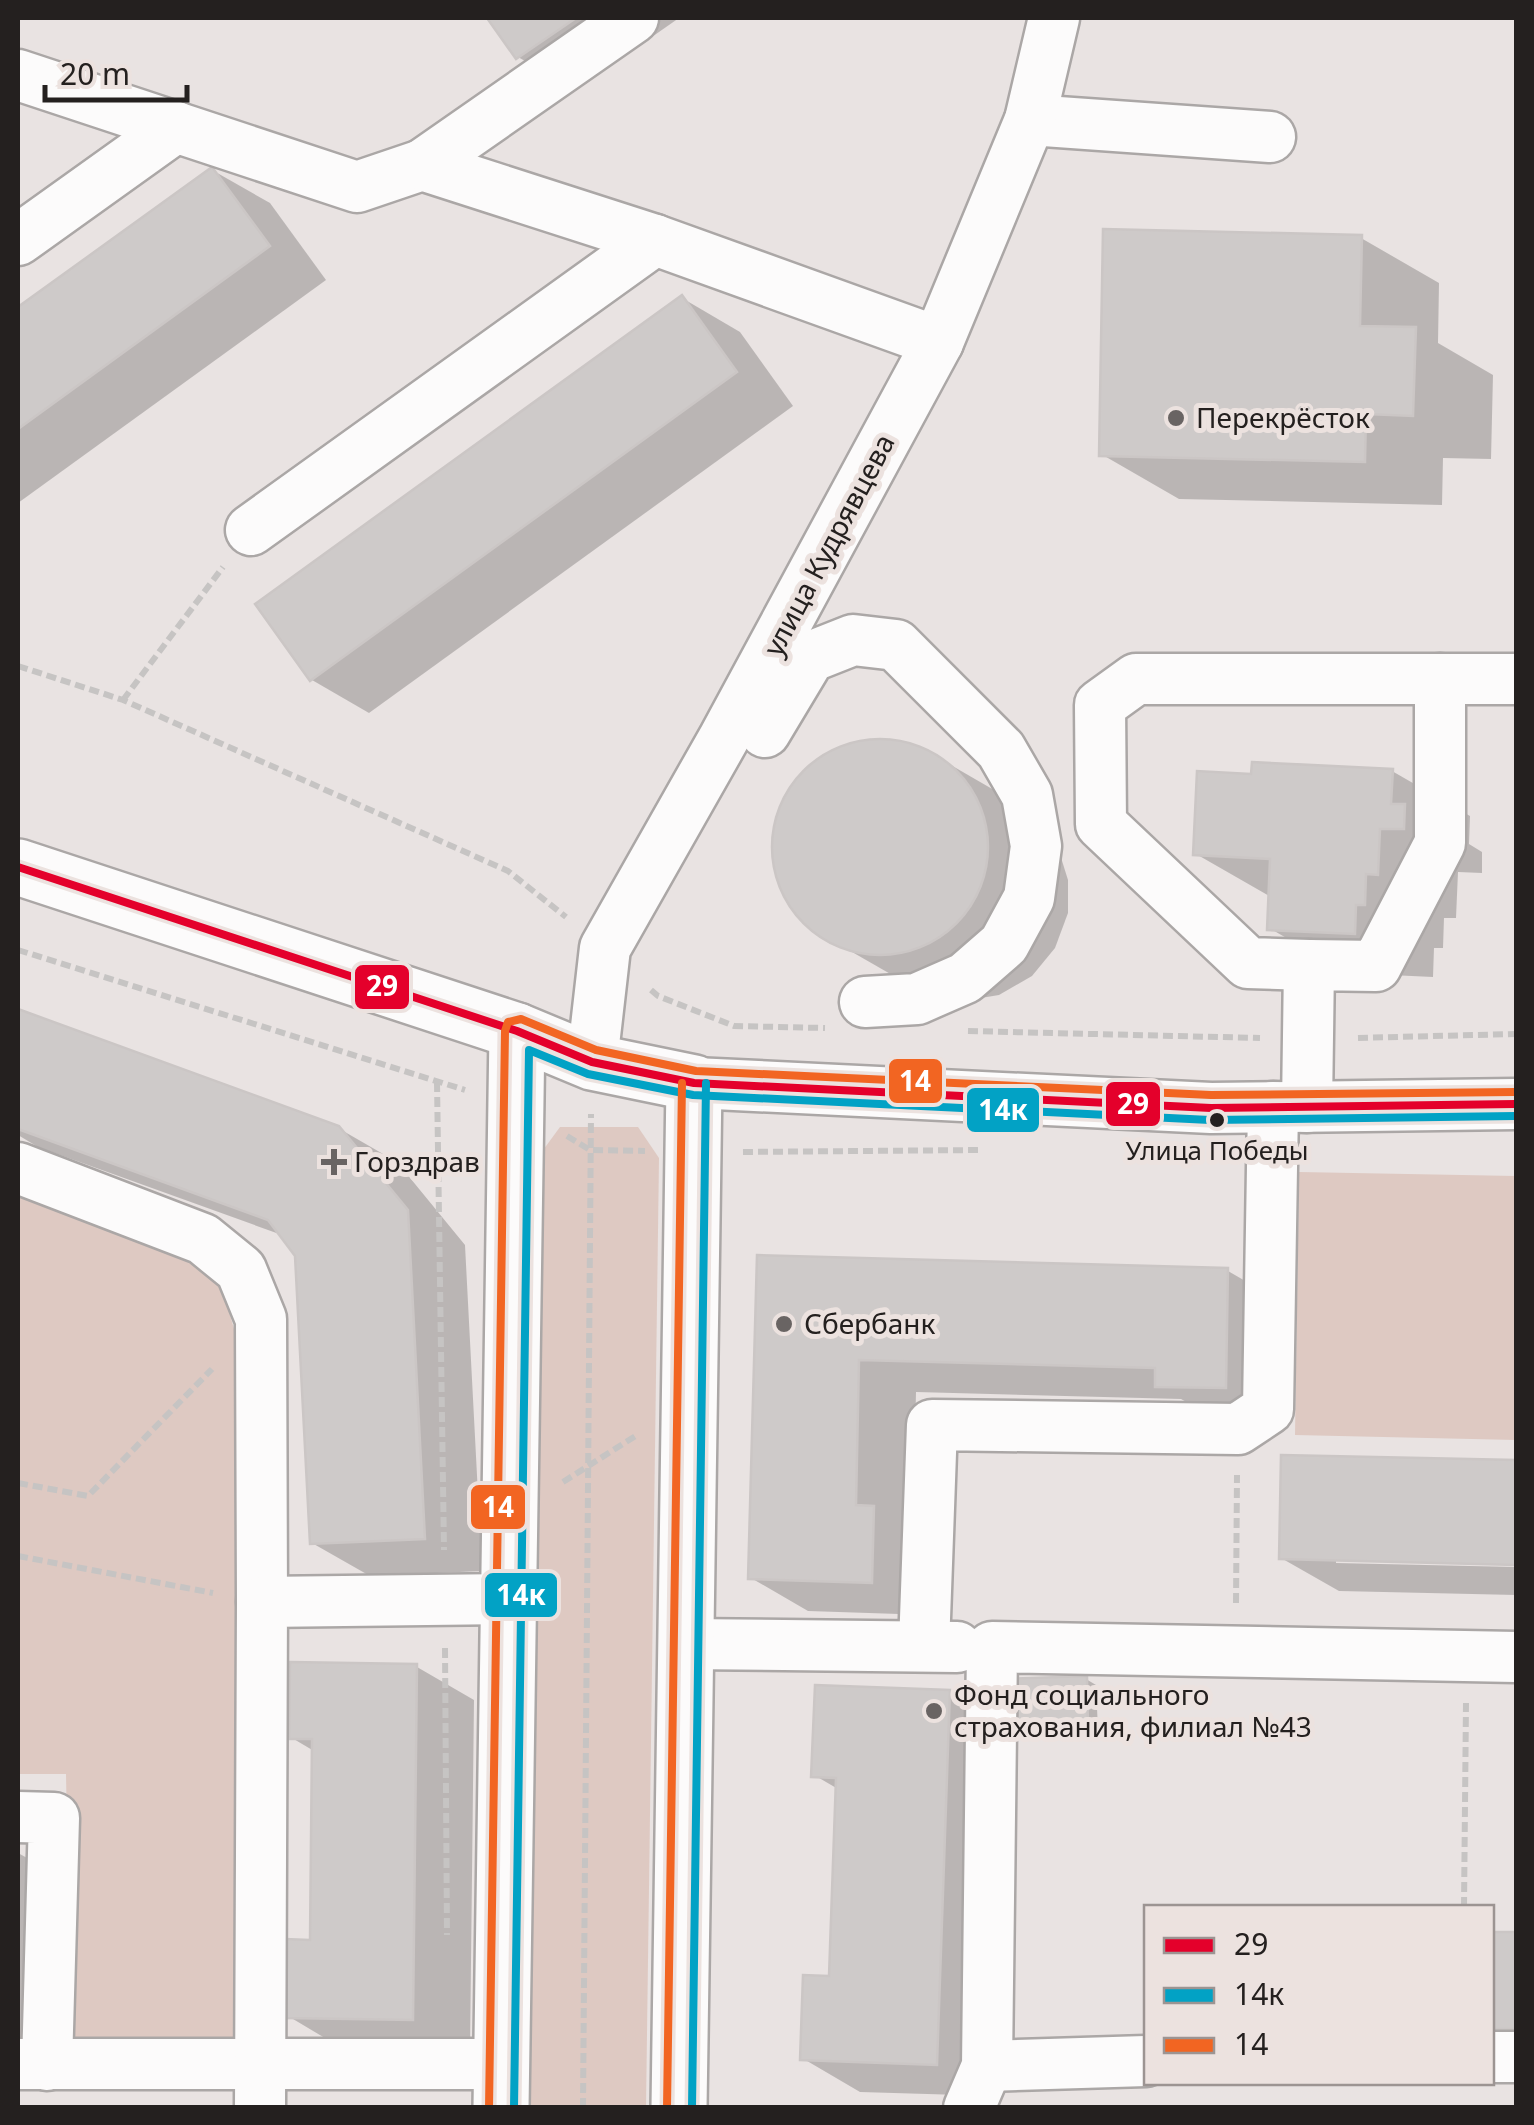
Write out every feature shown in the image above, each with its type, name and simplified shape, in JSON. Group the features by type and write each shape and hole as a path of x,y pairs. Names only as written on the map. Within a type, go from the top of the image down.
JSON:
{"main road":[{"path":"18,867 518,1031 592,1062 694,1083 679,2108"},
{"path":"502,2086 518,1031"}],"street":[{"path":"18,75 357,187 422,165 633,18"},
{"name":"улица Кудрявцева","path":"592,1062 605,948 724,738 938,342 1030,120 1054,18"},
{"path":"1030,120 1270,137"},
{"path":"18,240 176,127"},
{"path":"422,165 655,240 938,342"},
{"path":"251,530 655,240"},
{"path":"724,738 758,745 810,657 853,640 896,644 1001,750 1027,795 1036,846 1028,898 1004,944 965,978 917,999 849,1015"},
{"path":"1440,679 1440,843 1376,966 1248,963 1101,824 1100,705 1136,678 1516,679"},
{"path":"924,1646 932,1425 1238,1429 1268,1409 1290,1107 1308,1039 1309,965"},
{"path":"694,1083 1211,1108 1516,1104"},
{"path":"18,1168 203,1239 241,1270 260,1319 261,2086"},
{"path":"262,1602 509,1599"},
{"path":"685,1644 1516,1657"},
{"path":"992,1647 978,2087 1144,2061"},
{"path":"18,1817 54,1818 52,2075 261,2086 502,2086"}],"path":[{"path":"123,700 251,530"},
{"path":"18,666 123,700 508,871 658,996 734,1026 849,1015"},
{"path":"18,950 516,1106 590,1150 692,1152"},
{"path":"952,1031 1308,1039 1516,1034"},
{"path":"584,2108 590,1150"},
{"path":"18,1483 88,1496 260,1319"},
{"path":"444,1557 689,1402"},
{"path":"1236,1653 1238,1429"},
{"path":"18,1556 262,1602"},
{"path":"1464,1905 1467,1656"}],"shaded area":[{"path":"560,1127 638,1127 659,1158 646,2107 524,2108 538,1157"},
{"path":"1299,1172 1516,1176 1516,1440 1295,1435"},
{"path":"18,1194 192,1261 222,1287 234,1329 241,2044 71,2041 66,1774 18,1774"}],"building":[{"path":"487,18 576,18 516,59"},
{"path":"212,167 270,246 18,429 18,307"},
{"path":"1103,229 1362,235 1360,326 1416,327 1413,416 1366,414 1365,462 1099,456"},
{"path":"682,295 737,372 310,681 255,604"},
{"path":"880,739 921,747 956,771 980,806 988,847 980,888 956,923 921,947 880,955 839,947 804,923 780,888 772,847 780,806 804,771 839,747"},
{"path":"1252,762 1393,769 1391,804 1405,804 1404,829 1380,829 1378,875 1366,874 1365,905 1356,905 1355,934 1267,930 1270,859 1193,855 1197,771 1251,774"},
{"path":"18,1009 339,1126 408,1210 425,1539 310,1544 295,1256 268,1220 18,1129"},
{"path":"757,1255 1228,1268 1226,1388 1155,1387 1155,1368 859,1360 856,1505 874,1506 872,1583 748,1579"},
{"path":"1281,1455 1516,1460 1516,1565 1279,1559"},
{"path":"290,1662 417,1664 413,2020 285,2018 286,1939 310,1940 312,1739 289,1739"},
{"path":"1087,1676 1088,1726 1002,1728 1001,1679"},
{"path":"815,1685 950,1690 937,2065 800,2060 803,1975 829,1976 836,1778 811,1777"},
{"path":"1494,1932 1516,1932 1516,2029 1494,2029"}],"transit line":[{"name":"29","path":"18,867 517,1031 592,1062 694,1083 1211,1108 1516,1104"},
{"name":"14","path":"489,2108 508,1022 521,1019 596,1050 696,1071 1211,1095 1516,1092"},
{"name":"14к","path":"514,2108 529,1050 588,1074 693,1095 1210,1120 1516,1116"},
{"name":"14","path":"667,2108 682,1083"},
{"name":"14к","path":"692,2108 706,1083"}],"place":[{"name":"Перекрёсток","path":"1176,418"},
{"name":"Улица Победы","path":"1217,1120"},
{"name":"Горздрав","path":"334,1162"},
{"name":"Сбербанк","path":"784,1324"},
{"name":"Фонд социального страхования, филиал №43","path":"934,1711"}]}
